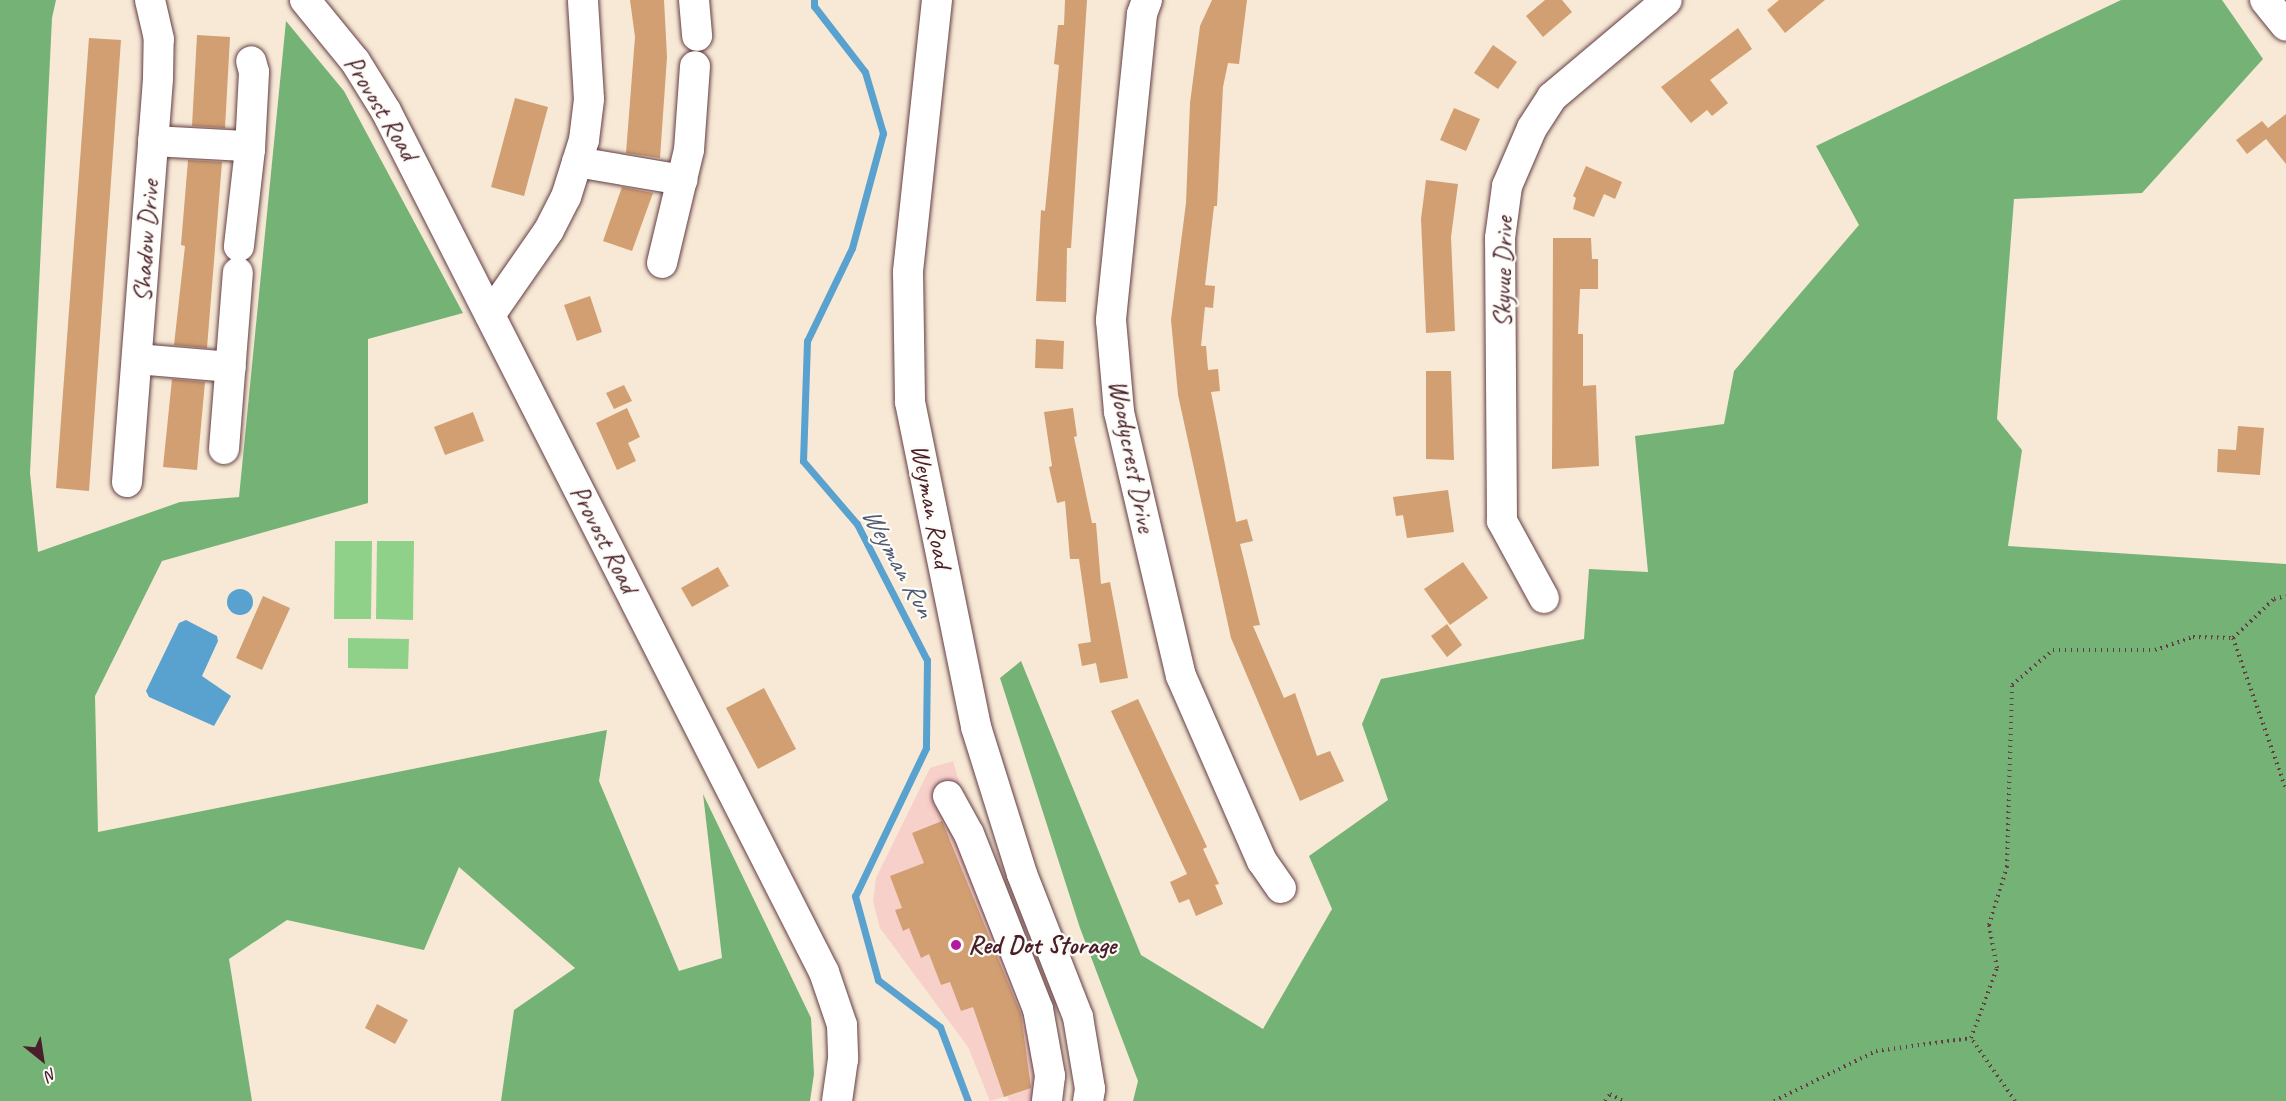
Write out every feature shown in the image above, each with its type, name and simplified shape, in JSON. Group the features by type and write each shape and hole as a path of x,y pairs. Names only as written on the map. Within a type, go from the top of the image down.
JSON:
{"street":[{"name":"Shadow Drive","path":"127,482 159,39 150,0"},
{"name":"Provost Road","path":"305,0 356,61 386,111 828,981 842,1025 843,1059 837,1101"},
{"path":"490,315 549,230 577,162 589,99 583,0"},
{"path":"694,0 697,36"},
{"name":"Weyman Road","path":"937,0 908,272 910,402 976,727 1022,874 1078,1017 1090,1089 1088,1101"},
{"name":"Woodycrest Drive","path":"1147,0 1142,14 1111,320 1119,412 1181,676 1262,861 1281,888"},
{"name":"Skyvue Drive","path":"1544,598 1502,521 1500,238 1507,186 1532,128 1552,97 1667,0"},
{"path":"2265,0 2286,26"},
{"path":"224,450 238,260 250,149 254,72 251,61"},
{"path":"662,263 689,150 695,66"},
{"path":"153,141 245,146 250,149"},
{"path":"577,162 682,180"},
{"path":"137,359 231,367"},
{"path":"948,796 969,834 1038,1009 1050,1076 1047,1101"}],"path":[{"path":"1971,1038 1997,968 1989,925 2007,867 2012,684 2053,650 2155,650 2193,637 2233,638 2274,599 2286,596"},
{"path":"2233,638 2286,789"},
{"path":"1774,1101 1876,1051 1971,1038"},
{"path":"1971,1038 2015,1101"},
{"path":"1605,1101 1610,1095 1623,1101"}],"shaded area":[{"name":"Red Dot Storage","path":"953,761 1060,1101 1009,1101 1007,1096 990,1101 968,1047 880,928 873,901 876,878 930,768"}],"green space":[{"path":"0,0 56,0 52,18 30,473 38,552 180,502 239,497 286,21 344,91 463,313 368,339 368,503 162,561 95,696 98,832 607,730 599,781 679,971 722,958 703,794 811,1018 814,1074 810,1101 501,1101 514,1010 575,968 459,867 424,950 287,920 229,959 252,1101 0,1101"},
{"path":"2121,0 2222,0 2263,59 2142,193 2014,199 1997,419 2022,450 2008,546 2286,564 2286,1101 1133,1101 1138,1081 1080,928 1000,678 1021,661 1141,955 1263,1029 1332,909 1309,856 1388,800 1362,724 1381,679 1584,639 1589,569 1648,572 1635,436 1724,424 1734,371 1859,225 1816,146"},
{"path":"335,541 372,541 371,619 334,619"},
{"path":"377,541 414,541 413,620 376,619"},
{"path":"348,638 409,639 408,669 348,668"}],"water":[{"path":"240,589 249,593 253,602 249,611 240,615 231,611 227,602 231,593"},
{"path":"186,620 217,636 218,641 202,676 231,696 214,726 149,697 146,691 179,623"}],"building":[{"path":"630,0 664,0 667,57 660,158 626,153 635,37"},
{"path":"1065,0 1087,0 1071,248 1067,248 1066,302 1036,301 1041,210 1045,211 1059,65 1054,64 1058,25 1064,25"},
{"path":"1212,0 1247,0 1239,64 1228,63 1223,87 1217,206 1214,206 1205,285 1215,286 1213,308 1205,307 1201,346 1206,346 1208,370 1218,369 1220,391 1211,392 1236,522 1247,519 1253,541 1240,544 1260,625 1253,626 1284,698 1295,693 1317,756 1330,751 1344,781 1300,801 1231,638 1178,395 1171,320 1186,203 1190,103 1200,26"},
{"path":"1545,0 1562,0 1572,12 1543,37 1526,16"},
{"path":"1779,0 1825,0 1785,33 1767,10"},
{"path":"1738,28 1752,49 1710,80 1728,103 1712,116 1707,110 1691,123 1661,87"},
{"path":"197,35 230,37 225,128 192,126"},
{"path":"89,38 121,40 89,491 56,488"},
{"path":"1493,45 1517,62 1498,89 1474,73"},
{"path":"515,98 548,107 524,196 491,187"},
{"path":"1454,108 1480,119 1466,151 1440,140"},
{"path":"2286,114 2286,164 2266,139 2247,154 2236,140 2262,121 2268,128"},
{"path":"188,160 222,162 207,348 174,345 185,246 181,245"},
{"path":"1586,166 1622,182 1615,199 1604,194 1594,217 1573,209 1576,198 1573,196"},
{"path":"1426,180 1458,184 1451,237 1455,331 1426,333 1421,219"},
{"path":"622,187 653,193 632,251 603,241"},
{"path":"1553,238 1591,238 1592,259 1598,259 1598,289 1580,289 1578,334 1583,334 1583,386 1596,385 1599,466 1552,469"},
{"path":"590,296 602,332 577,341 564,305"},
{"path":"1036,339 1064,341 1063,369 1035,368"},
{"path":"1426,371 1451,371 1454,460 1426,459"},
{"path":"172,379 205,382 197,470 163,467"},
{"path":"624,385 632,401 614,409 606,393"},
{"path":"627,408 640,437 628,443 636,461 617,470 596,423"},
{"path":"1073,408 1077,436 1074,437 1092,523 1096,523 1101,584 1110,582 1128,678 1100,683 1096,663 1082,666 1078,644 1091,642 1079,559 1070,559 1065,501 1057,503 1049,467 1052,466 1044,412"},
{"path":"473,412 484,441 445,455 434,427"},
{"path":"2238,426 2264,428 2260,475 2217,472 2218,449 2236,450"},
{"path":"1448,490 1454,532 1407,538 1403,515 1396,516 1393,497"},
{"path":"1463,562 1488,598 1450,625 1424,589"},
{"path":"718,567 729,586 692,607 681,588"},
{"path":"263,596 290,608 262,670 236,658"},
{"path":"1447,624 1462,645 1447,657 1431,636"},
{"path":"764,688 796,749 758,769 726,708"},
{"path":"1138,699 1207,847 1203,849 1219,884 1215,885 1223,904 1196,916 1189,899 1179,903 1170,882 1187,874 1111,711"},
{"path":"942,821 1021,1014 1031,1088 1004,1097 973,1007 961,1011 950,982 941,985 929,954 921,958 909,928 903,931 895,910 902,908 890,876 924,863 912,833"},
{"path":"377,1004 408,1020 395,1044 365,1028"}],"waterway":[{"name":"Weyman Run","path":"814,0 814,6 865,72 883,133 852,248 807,341 803,461 857,524 927,660 926,748 855,896 878,980 940,1027 968,1101"}],"place":[{"name":"Red Dot Storage","path":"956,945"}]}
